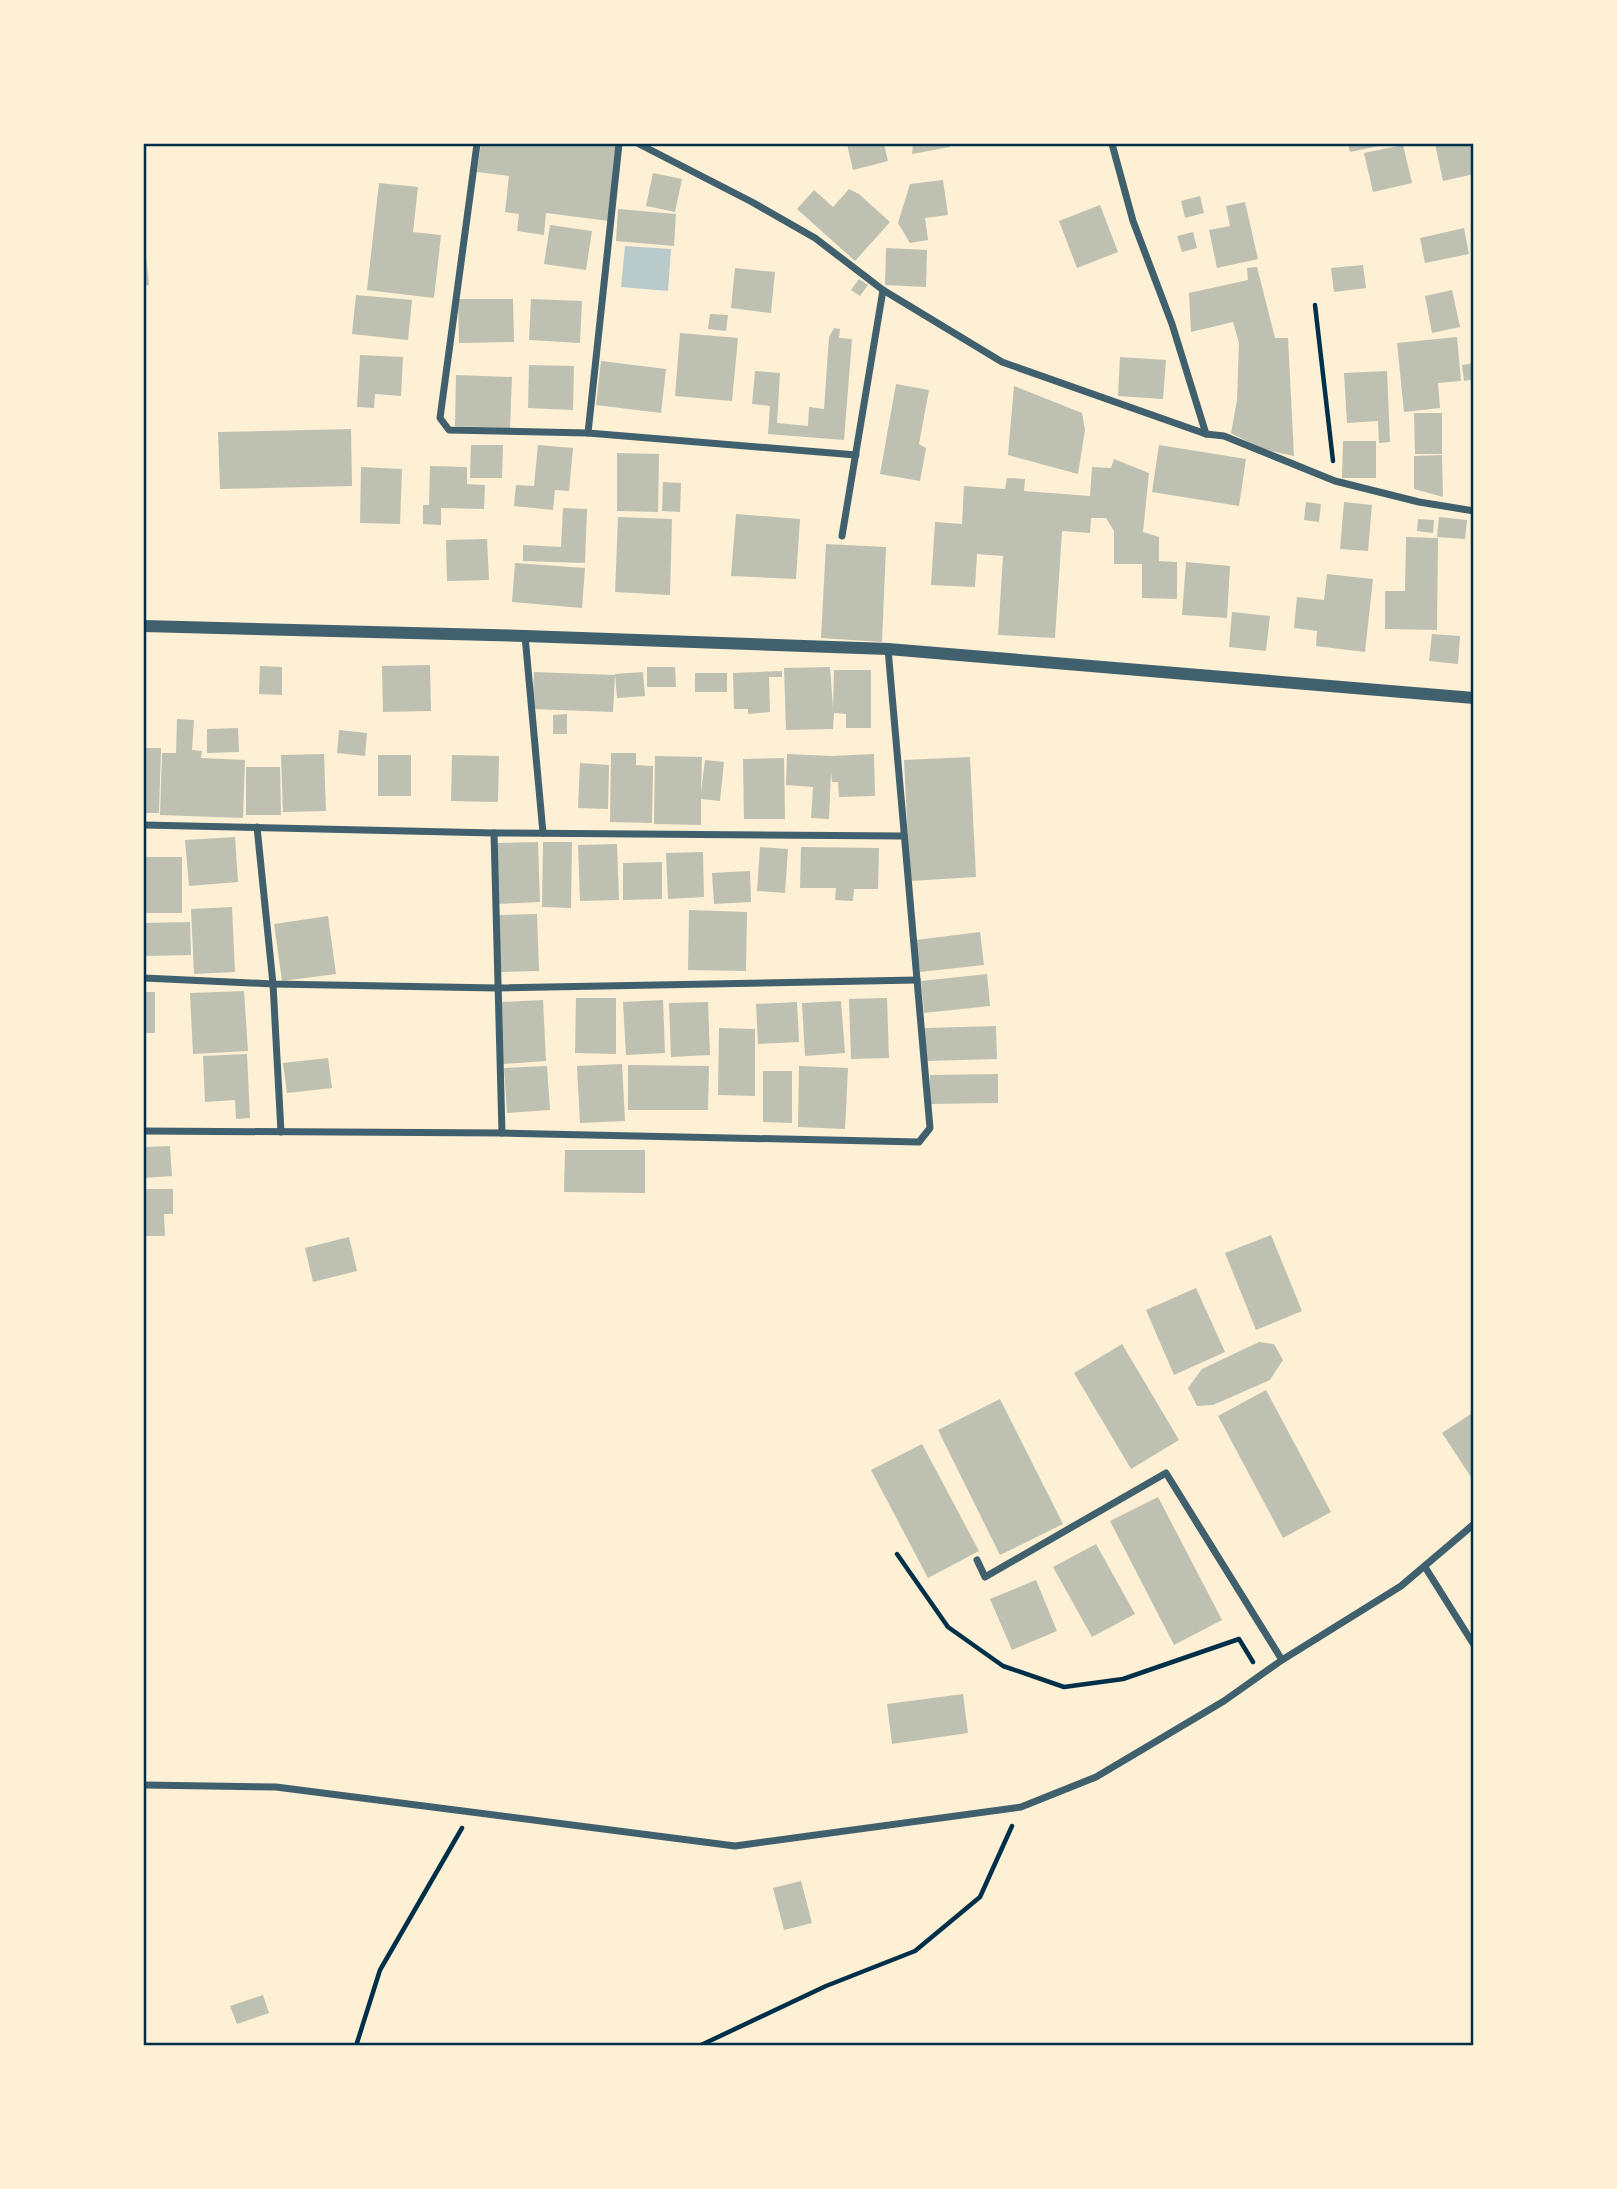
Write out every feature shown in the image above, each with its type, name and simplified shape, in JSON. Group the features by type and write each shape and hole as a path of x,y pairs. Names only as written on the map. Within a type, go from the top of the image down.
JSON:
{"street":[{"path":"477,144 440,418 449,430 588,433 856,455"},
{"path":"588,433 619,144"},
{"path":"639,144 815,238 883,290 1002,362 1206,434 1224,436 1335,481 1419,502 1474,511"},
{"path":"1112,144 1133,221 1172,324 1206,434"},
{"path":"842,536 883,290"},
{"path":"144,625 888,649 1474,698"},
{"path":"525,636 543,833"},
{"path":"144,1131 502,1133 919,1142 930,1128 888,649"},
{"path":"144,825 494,833 904,836"},
{"path":"257,827 273,984 281,1132"},
{"path":"494,833 502,1133"},
{"path":"144,978 273,984 497,988 917,980"},
{"path":"977,1560 985,1577 1166,1473 1282,1660"},
{"path":"144,1786 276,1787 735,1846 1021,1807 1096,1777 1224,1701 1282,1660 1401,1586 1474,1524"},
{"path":"1425,1567 1474,1645"}],"path":[{"path":"1315,305 1335,481"},
{"path":"897,1554 948,1628 1003,1666 1064,1687 1123,1679 1239,1639 1261,1675"},
{"path":"699,2046 826,1986 915,1951 980,1897 1021,1807"},
{"path":"356,2046 380,1970 471,1812"}],"shaded area":[{"path":"625,246 671,249 668,291 621,287"}],"building":[{"path":"481,144 618,144 609,221 546,213 544,235 517,231 519,214 505,212 509,176 477,172"},
{"path":"847,144 884,144 888,161 853,170"},
{"path":"913,144 950,144 950,147 912,154"},
{"path":"1348,144 1384,144 1384,145 1350,152"},
{"path":"1435,144 1472,144 1474,174 1443,181"},
{"path":"1403,145 1412,183 1373,192 1364,153"},
{"path":"653,173 682,179 675,212 646,206"},
{"path":"943,180 948,215 925,218 928,240 910,243 898,223 910,184"},
{"path":"379,183 418,187 413,232 441,235 434,298 367,290"},
{"path":"849,189 859,194 890,222 855,261 797,209 814,190 833,207"},
{"path":"1200,196 1204,213 1185,218 1181,201"},
{"path":"1245,202 1258,259 1217,268 1209,230 1230,226 1226,206"},
{"path":"1100,205 1118,252 1077,268 1059,221"},
{"path":"618,209 676,214 674,246 616,241"},
{"path":"550,225 592,231 586,270 544,264"},
{"path":"1464,228 1469,254 1425,263 1420,238"},
{"path":"1193,232 1197,248 1182,252 1177,236"},
{"path":"144,245 149,285 144,286"},
{"path":"886,248 927,250 926,287 885,285"},
{"path":"1363,265 1366,288 1334,292 1331,268"},
{"path":"1257,267 1275,338 1288,338 1294,456 1262,449 1231,433 1237,400 1239,343 1233,322 1191,332 1189,293 1248,280 1247,268"},
{"path":"735,268 775,272 771,313 731,308"},
{"path":"859,279 868,285 860,296 851,290"},
{"path":"1452,290 1460,327 1432,333 1425,296"},
{"path":"356,295 412,300 408,340 352,334"},
{"path":"458,299 513,299 514,342 459,343"},
{"path":"531,299 582,301 580,343 529,340"},
{"path":"710,314 728,315 726,331 708,329"},
{"path":"834,328 840,329 839,338 852,339 844,440 768,434 770,406 752,404 755,371 780,373 777,423 808,426 809,407 824,409 829,337"},
{"path":"680,333 738,338 732,401 675,396"},
{"path":"1457,337 1461,381 1438,383 1440,408 1404,412 1397,343"},
{"path":"360,355 403,357 401,396 375,394 374,408 357,407"},
{"path":"1120,357 1166,360 1163,399 1118,396"},
{"path":"601,361 666,369 661,413 596,405"},
{"path":"1474,363 1474,379 1464,381 1462,365"},
{"path":"529,365 574,366 573,410 528,408"},
{"path":"1387,371 1390,442 1379,443 1378,421 1347,423 1344,373"},
{"path":"456,375 512,377 510,428 455,426"},
{"path":"896,384 929,390 919,444 926,448 920,481 880,474"},
{"path":"1014,386 1082,413 1085,430 1078,474 1008,455"},
{"path":"1414,413 1442,413 1442,454 1415,454"},
{"path":"351,429 352,486 220,489 218,432"},
{"path":"1343,441 1376,441 1376,478 1342,478"},
{"path":"471,445 503,445 502,478 470,478"},
{"path":"538,445 573,448 569,491 555,490 553,510 514,506 516,485 534,486"},
{"path":"1159,445 1246,459 1239,506 1152,492"},
{"path":"617,453 659,454 658,512 617,511"},
{"path":"1442,455 1443,497 1414,489 1414,456"},
{"path":"1114,459 1149,473 1143,532 1159,537 1159,561 1177,562 1177,599 1142,598 1142,564 1114,564 1114,531 1106,518 1091,518 1090,533 1062,531 1055,638 998,635 1003,556 977,554 975,587 931,585 935,522 962,524 964,486 1005,489 1007,478 1025,479 1024,491 1090,496 1092,467 1111,468"},
{"path":"430,466 467,467 467,484 485,485 484,509 441,508 441,525 423,524 423,505 429,505"},
{"path":"361,467 402,469 400,524 360,523"},
{"path":"663,482 681,483 680,512 662,511"},
{"path":"1306,502 1321,504 1319,522 1304,520"},
{"path":"1344,502 1372,505 1368,551 1340,549"},
{"path":"563,508 587,509 585,563 523,561 523,545 561,547"},
{"path":"736,514 800,519 796,579 731,576"},
{"path":"618,517 672,519 670,595 615,592"},
{"path":"1439,517 1467,520 1465,539 1437,537"},
{"path":"1418,519 1434,520 1433,533 1417,531"},
{"path":"1406,537 1438,538 1437,630 1385,629 1385,591 1405,591"},
{"path":"487,539 489,580 447,581 446,540"},
{"path":"826,544 886,547 882,642 821,638"},
{"path":"1186,562 1230,566 1227,618 1182,615"},
{"path":"515,563 585,568 582,608 512,602"},
{"path":"1327,574 1373,579 1365,652 1316,646 1317,631 1294,628 1297,597 1324,600"},
{"path":"1232,612 1270,616 1266,651 1229,647"},
{"path":"1432,634 1460,636 1458,664 1429,661"},
{"path":"430,665 431,711 383,712 382,666"},
{"path":"260,666 282,667 282,695 259,694"},
{"path":"647,667 675,667 676,687 647,687"},
{"path":"830,667 833,708 834,670 871,670 871,728 846,728 846,714 834,713 833,729 786,730 784,668"},
{"path":"782,671 782,677 769,677 770,712 748,714 748,709 734,709 733,673"},
{"path":"534,672 615,675 613,712 532,709"},
{"path":"643,672 645,696 617,698 615,674"},
{"path":"695,673 727,673 727,692 695,692"},
{"path":"567,714 567,734 553,734 553,715"},
{"path":"177,719 194,720 192,750 202,751 201,758 245,760 243,818 160,815 162,753 176,753"},
{"path":"238,728 239,752 207,753 207,729"},
{"path":"339,730 367,733 365,756 337,753"},
{"path":"144,748 161,748 159,813 144,813"},
{"path":"611,753 636,753 636,765 653,766 652,823 610,822"},
{"path":"324,754 326,811 283,812 281,755"},
{"path":"787,754 874,754 875,796 839,797 838,782 832,782 831,772 829,819 811,818 813,787 786,785"},
{"path":"378,755 411,755 411,796 378,796"},
{"path":"452,755 499,756 498,802 451,801"},
{"path":"655,756 702,757 701,793 705,760 724,762 720,801 701,799 701,825 654,824"},
{"path":"970,757 976,877 910,881 904,760"},
{"path":"784,758 785,819 744,819 743,759"},
{"path":"580,763 609,765 608,809 578,808"},
{"path":"246,767 280,767 281,815 246,815"},
{"path":"235,837 238,882 189,886 185,840"},
{"path":"538,842 540,902 497,904 495,843"},
{"path":"543,842 572,842 571,908 542,907"},
{"path":"617,844 619,900 580,901 578,845"},
{"path":"760,847 788,849 785,893 757,891"},
{"path":"801,847 879,848 878,889 854,889 853,901 835,900 836,888 800,888"},
{"path":"703,852 704,897 668,899 666,853"},
{"path":"145,857 182,857 182,913 146,913"},
{"path":"662,862 662,899 623,900 623,863"},
{"path":"750,871 751,902 714,904 712,873"},
{"path":"232,907 235,972 194,974 191,909"},
{"path":"689,910 747,912 746,971 688,970"},
{"path":"537,914 539,971 499,972 497,915"},
{"path":"328,916 336,974 282,981 274,924"},
{"path":"190,922 191,955 145,956 144,923"},
{"path":"980,932 984,965 920,972 916,940"},
{"path":"987,974 990,1006 924,1013 921,981"},
{"path":"244,991 248,1051 193,1054 190,993"},
{"path":"144,992 155,992 155,1033 144,1033"},
{"path":"576,998 616,998 616,1054 575,1053"},
{"path":"887,998 889,1058 851,1059 849,999"},
{"path":"543,1000 546,1061 503,1064 500,1002"},
{"path":"663,1000 665,1053 626,1055 623,1002"},
{"path":"841,1001 845,1053 805,1056 802,1003"},
{"path":"708,1002 710,1055 671,1057 669,1003"},
{"path":"797,1002 799,1042 758,1044 756,1004"},
{"path":"996,1026 997,1059 926,1061 925,1028"},
{"path":"719,1028 755,1029 755,1096 718,1095"},
{"path":"247,1054 250,1118 236,1119 235,1100 205,1102 203,1056"},
{"path":"328,1058 332,1088 287,1093 283,1063"},
{"path":"622,1064 625,1121 580,1123 577,1066"},
{"path":"628,1065 709,1066 708,1110 628,1110"},
{"path":"547,1066 550,1110 507,1113 504,1068"},
{"path":"799,1066 848,1068 845,1129 798,1127"},
{"path":"763,1071 792,1071 792,1123 763,1122"},
{"path":"998,1074 998,1103 930,1104 930,1075"},
{"path":"170,1146 172,1176 144,1178 144,1147"},
{"path":"565,1150 645,1150 645,1193 564,1192"},
{"path":"144,1189 173,1189 173,1214 164,1214 165,1236 144,1236"},
{"path":"1271,1235 1302,1311 1256,1330 1225,1253"},
{"path":"349,1237 357,1271 313,1282 305,1248"},
{"path":"1196,1288 1225,1352 1174,1375 1146,1310"},
{"path":"1259,1342 1274,1344 1283,1360 1270,1380 1213,1405 1197,1406 1188,1388 1202,1369"},
{"path":"1122,1344 1179,1440 1131,1469 1074,1373"},
{"path":"1266,1390 1331,1512 1283,1538 1218,1416"},
{"path":"1000,1399 1063,1524 1000,1555 938,1430"},
{"path":"1474,1412 1474,1475 1471,1477 1442,1433"},
{"path":"922,1444 979,1551 928,1578 871,1470"},
{"path":"1158,1497 1222,1620 1174,1645 1110,1521"},
{"path":"1096,1544 1135,1614 1092,1637 1053,1567"},
{"path":"1036,1580 1057,1631 1012,1650 990,1599"},
{"path":"963,1694 968,1733 892,1744 887,1704"},
{"path":"801,1881 812,1923 784,1930 773,1888"},
{"path":"263,1995 269,2013 237,2024 230,2006"}]}
